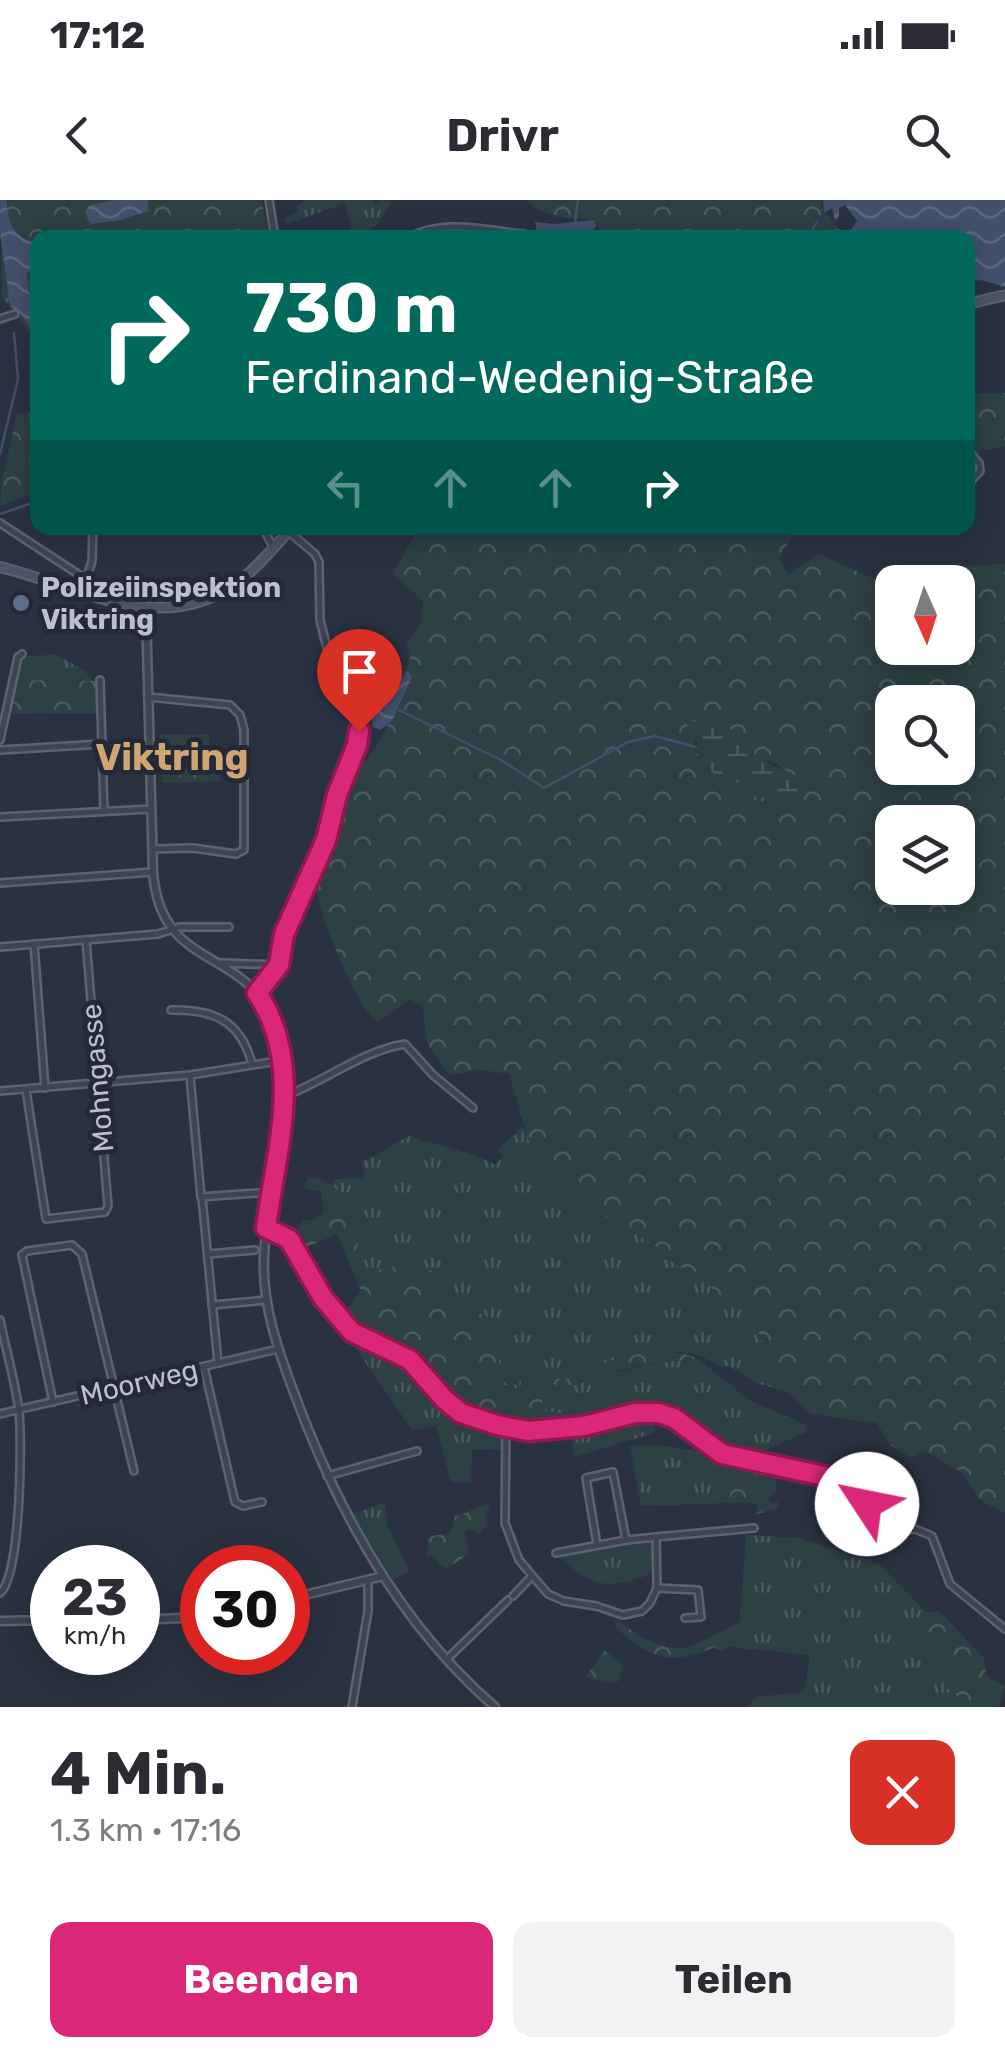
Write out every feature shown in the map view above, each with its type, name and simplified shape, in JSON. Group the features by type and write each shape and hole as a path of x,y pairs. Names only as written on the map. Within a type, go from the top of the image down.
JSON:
{"main road":[{"path":"975,302 1005,295"},
{"path":"0,567 146,609 176,607 217,594 248,575 285,535"}],"street":[{"path":"269,200 274,230"},
{"path":"426,230 476,230"},
{"path":"0,319 15,314"},
{"path":"0,522 84,578"},
{"path":"82,592 92,561 94,535"},
{"path":"266,535 273,548"},
{"path":"257,993 279,965 284,934 326,840 337,795 359,738 358,724 341,704 320,620 319,562 296,535"},
{"path":"146,609 152,849 159,908 170,930 190,947 222,963 257,993 275,1023 284,1060 284,1096 264,1260 266,1300 278,1349 327,1476 383,1576 447,1660 495,1707"},
{"path":"0,740 18,657 22,654"},
{"path":"100,680 104,811"},
{"path":"148,698 230,705 240,715 244,730 244,850 236,854 194,848 152,849"},
{"path":"0,750 102,744"},
{"path":"0,817 151,808"},
{"path":"0,883 153,872"},
{"path":"0,947 158,934 210,924 229,926"},
{"name":"Mohngasse","path":"26,1090 46,1219 102,1214 108,1206 86,940"},
{"path":"34,944 45,1088"},
{"path":"222,963 279,965"},
{"path":"170,1010 197,1009 216,1015 232,1026 244,1042 252,1064"},
{"path":"284,1096 318,1084 356,1060 402,1044 473,1108"},
{"path":"0,1092 190,1076 284,1060"},
{"path":"190,1076 218,1364"},
{"path":"202,1198 271,1192"},
{"path":"266,1228 289,1239 323,1298 352,1332 410,1360 461,1413 528,1431 584,1426 635,1413 659,1413 674,1418 722,1454 824,1476 865,1500 866,1517 874,1530 920,1529 932,1536 950,1584 1005,1629"},
{"path":"53,1402 22,1260 28,1250 72,1246 80,1250 134,1472"},
{"path":"208,1254 256,1250"},
{"path":"212,1305 266,1300"},
{"path":"0,1320 18,1410 16,1538 7,1587 0,1593"},
{"name":"Moorweg","path":"0,1414 278,1349"},
{"path":"204,1367 235,1502 243,1506 262,1502"},
{"path":"506,1427 505,1522 514,1550 531,1577 557,1599 623,1614 646,1607 657,1588 656,1537"},
{"path":"327,1476 417,1450"},
{"path":"597,1544 586,1478 613,1472 626,1540"},
{"path":"556,1553 626,1540 754,1528"},
{"path":"310,1593 383,1576"},
{"path":"447,1660 531,1577"},
{"path":"352,1707 368,1610 368,1580"},
{"path":"657,1588 698,1590 701,1617 685,1618"},
{"path":"0,1618 30,1619"}],"green space":[{"path":"0,200 262,200 267,230 30,230 30,334 2,297"},
{"path":"306,200 372,200 373,204 392,201 370,230 349,230 345,203 287,224 284,218 298,212 297,206"},
{"path":"527,200 821,200 821,207 840,230 600,230 595,219 549,214"},
{"path":"975,393 1005,393 1005,447 980,450 975,466"},
{"path":"30,411 30,495 0,506 2,481 17,414"},
{"path":"413,535 792,535 779,558 788,575 819,554 875,579 875,665 975,665 975,566 1005,564 1005,1513 980,1500 962,1473 925,1451 911,1458 890,1445 877,1423 811,1414 788,1392 753,1321 762,1317 755,1297 721,1297 694,1271 678,1267 658,1248 608,1217 534,1159 509,1074 476,1069 450,1076 427,1043 423,1007 410,999 378,1022 359,997 329,933 315,876 328,848 344,782 371,754 395,707 399,695 389,687 387,674 393,665 407,666 410,658 406,644 421,624 423,601 393,573","holes":["693,720 730,729 759,759 776,763 786,771 760,801 747,786 716,776 695,754"]},
{"path":"57,655 85,671 92,681 17,680 23,656"},
{"path":"17,680 98,681 97,713 10,714"},
{"path":"693,720 730,729 751,744 751,750 761,759 801,778 804,798 791,805 760,801 747,786 716,776 695,754 697,742 686,723"},
{"path":"209,734 209,749 219,749 220,781 162,783 160,735"},
{"path":"522,1126 534,1159 608,1217 659,1248 678,1267 694,1271 721,1296 755,1297 762,1318 753,1322 788,1392 759,1384 728,1366 720,1367 692,1354 662,1351 600,1365 569,1379 526,1369 518,1389 504,1382 487,1318 444,1299 395,1266 369,1272 360,1259 343,1202 331,1184 335,1179 362,1178 365,1171 361,1163 409,1136 495,1165 503,1156 498,1150"},
{"path":"308,1177 329,1183 339,1193 369,1272 395,1266 452,1273 444,1299 488,1317 504,1382 517,1389 525,1368 563,1379 648,1352 674,1352 698,1359 637,1366 545,1390 540,1410 585,1417 581,1423 514,1425 467,1412 415,1361 342,1316 361,1291 337,1234 300,1250 294,1237 303,1220 312,1221 324,1213 321,1192 304,1189"},
{"path":"334,1317 354,1337 413,1366 458,1414 499,1429 501,1450 472,1449 471,1483 451,1482 436,1426 412,1430"},
{"path":"698,1359 749,1400 806,1425 807,1432 746,1458 717,1447 666,1411 633,1410 581,1423 585,1418 540,1410 545,1390 642,1366"},
{"path":"641,1415 656,1416 654,1433 574,1457 571,1431"},
{"path":"658,1445 734,1461 729,1503 641,1506 630,1446"},
{"path":"734,1461 775,1469 776,1490 768,1499 778,1502 779,1508 754,1515 758,1507 755,1503 729,1503"},
{"path":"385,1502 387,1524 409,1571 393,1580 352,1514"},
{"path":"487,1504 488,1524 480,1533 468,1529 464,1533 469,1553 449,1568 439,1565 436,1557 427,1556 427,1537 450,1533 455,1516"},
{"path":"746,1535 799,1538 879,1564 926,1612 909,1638 949,1675 958,1697 998,1707 746,1707 757,1697 804,1692 810,1655 720,1646 721,1632 740,1622"},
{"path":"650,1540 653,1573 612,1584 592,1580 557,1555"},
{"path":"939,1611 984,1658 986,1675 1005,1687 998,1707 958,1697 945,1686 949,1675 909,1638 926,1612"},
{"path":"618,1620 643,1637 672,1648 691,1646 728,1630 730,1634 727,1648 722,1651 714,1647 673,1657 636,1644 614,1624"},
{"path":"604,1650 623,1664 619,1681 609,1683 586,1677"}],"water":[{"path":"0,200 6,200 15,231 30,241 30,327 10,306 0,233"},
{"path":"148,200 148,211 90,224 85,212 90,205"},
{"path":"823,200 1005,200 1005,287 975,280 975,230 851,230 857,221 845,205 839,208 835,220 832,208 824,213"},
{"path":"595,220 596,226 593,230 537,230 535,222"},
{"path":"408,670 412,677 392,721 380,730 373,727 371,713 376,696 391,691"}],"waterway":[{"path":"575,223 578,200"},
{"path":"812,230 817,222"},
{"path":"0,454 18,379 14,333"},
{"path":"0,514 30,504"},
{"path":"399,710 501,760 544,788 628,742 655,736 696,747"}],"place":[{"name":"Polizeiinspektion Viktring","path":"21,603"}],"district":[{"name":"Viktring","path":"172,757"}],"route":[{"path":"359,731 326,840 284,934 279,965 257,993 275,1023 284,1060 283,1107 266,1228 289,1239 323,1298 352,1332 410,1360 461,1413 528,1431 584,1426 635,1413 666,1414 722,1454 824,1476 867,1504"}]}
